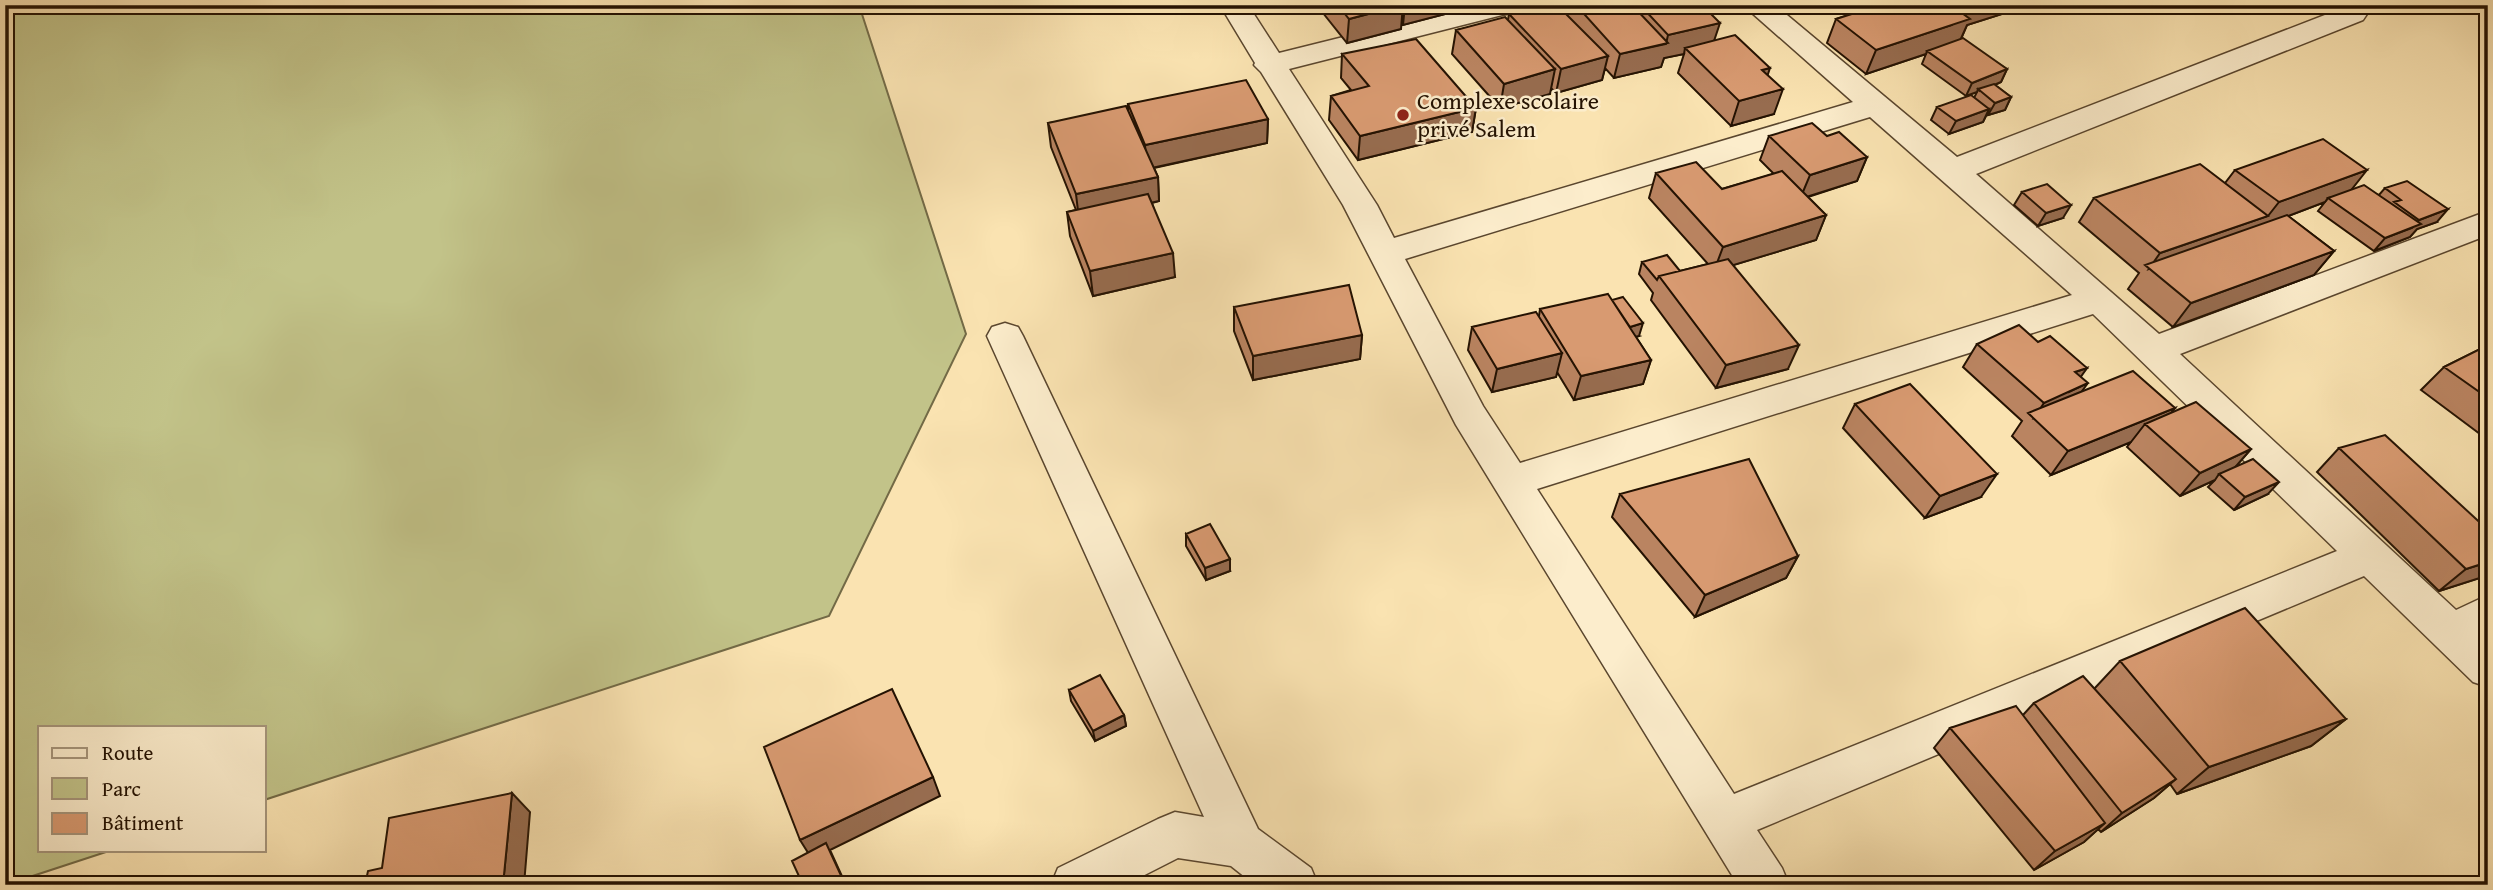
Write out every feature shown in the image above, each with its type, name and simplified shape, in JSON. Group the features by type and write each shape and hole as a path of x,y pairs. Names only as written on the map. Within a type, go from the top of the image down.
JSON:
{"street":[{"path":"1234,5 1269,65 1360,205 1469,415 1765,885"},
{"path":"1269,65 1508,5"},
{"path":"1757,5 2099,299 2371,555 2471,624 2488,668"},
{"path":"1953,171 2353,14"},
{"path":"1385,253 1876,105"},
{"path":"2154,351 2488,222"},
{"path":"1512,481 2099,299"},
{"path":"1005,336 1241,845 1294,885"},
{"path":"1724,821 2371,555"},
{"path":"1075,885 1175,835 1241,845"}],"green space":[{"path":"5,5 859,5 966,334 829,616 266,799 266,726 38,726 38,852 106,852 5,885"}],"building":[{"path":"1338,5 1402,5 1349,19"},
{"path":"1541,5 1557,5 1608,56 1561,69 1509,14"},
{"path":"1576,5 1632,5 1668,43 1620,54"},
{"path":"1640,5 1702,5 1720,23 1668,35"},
{"path":"1880,5 1951,5 1970,19 1876,50 1836,19"},
{"path":"1505,17 1555,69 1504,84 1456,30"},
{"path":"1735,35 1770,68 1762,70 1783,89 1739,101 1685,48"},
{"path":"1963,38 2007,69 1972,83 1927,51"},
{"path":"1416,39 1476,108 1360,136 1331,96 1369,86 1342,54"},
{"path":"1246,80 1268,119 1145,145 1128,104"},
{"path":"1994,84 2011,97 1995,103 1978,89"},
{"path":"1971,95 1989,109 1956,121 1937,107"},
{"path":"1126,106 1158,177 1076,194 1048,123"},
{"path":"1812,123 1827,136 1839,132 1867,157 1810,175 1769,136"},
{"path":"2323,139 2367,170 2279,202 2235,170"},
{"path":"1696,162 1722,189 1782,171 1826,215 1723,247 1656,173"},
{"path":"2200,164 2268,216 2160,253 2094,198"},
{"path":"2407,181 2448,209 2419,220 2394,202 2401,200 2385,188"},
{"path":"2047,184 2071,205 2046,213 2022,192"},
{"path":"2364,185 2421,224 2385,238 2328,198"},
{"path":"1148,194 1173,253 1090,271 1067,212"},
{"path":"2287,215 2334,251 2191,303 2145,265"},
{"path":"1667,255 1680,271 1659,276 1657,280 1642,262"},
{"path":"1728,259 1799,345 1726,365 1659,276"},
{"path":"1349,285 1362,335 1253,356 1234,307"},
{"path":"1608,294 1651,360 1581,376 1540,309"},
{"path":"1623,297 1643,323 1630,327 1612,300"},
{"path":"1536,312 1562,353 1497,369 1472,327"},
{"path":"2019,325 2038,342 2050,336 2087,368 2075,372 2088,383 2044,403 1977,344"},
{"path":"2488,345 2488,398 2444,367"},
{"path":"2133,371 2175,408 2068,451 2028,413"},
{"path":"1910,384 1997,474 1940,496 1855,404"},
{"path":"2196,402 2251,449 2200,473 2145,424"},
{"path":"2385,435 2488,530 2488,562 2466,569 2339,448"},
{"path":"1749,459 1798,556 1705,595 1620,494"},
{"path":"2253,459 2279,482 2245,497 2219,474"},
{"path":"1210,524 1230,559 1205,568 1186,534"},
{"path":"2245,608 2346,719 2209,767 2120,661"},
{"path":"1100,675 1124,715 1093,731 1069,690"},
{"path":"2083,676 2176,779 2122,813 2034,703"},
{"path":"892,689 933,777 800,840 764,747"},
{"path":"2016,706 2105,823 2055,851 1950,728"},
{"path":"512,793 503,885 365,885 368,871 382,868 389,818"},
{"path":"826,843 844,882 839,885 803,885 792,861"}],"place":[{"name":"Complexe scolaire privé Salem","path":"1403,115"}]}
